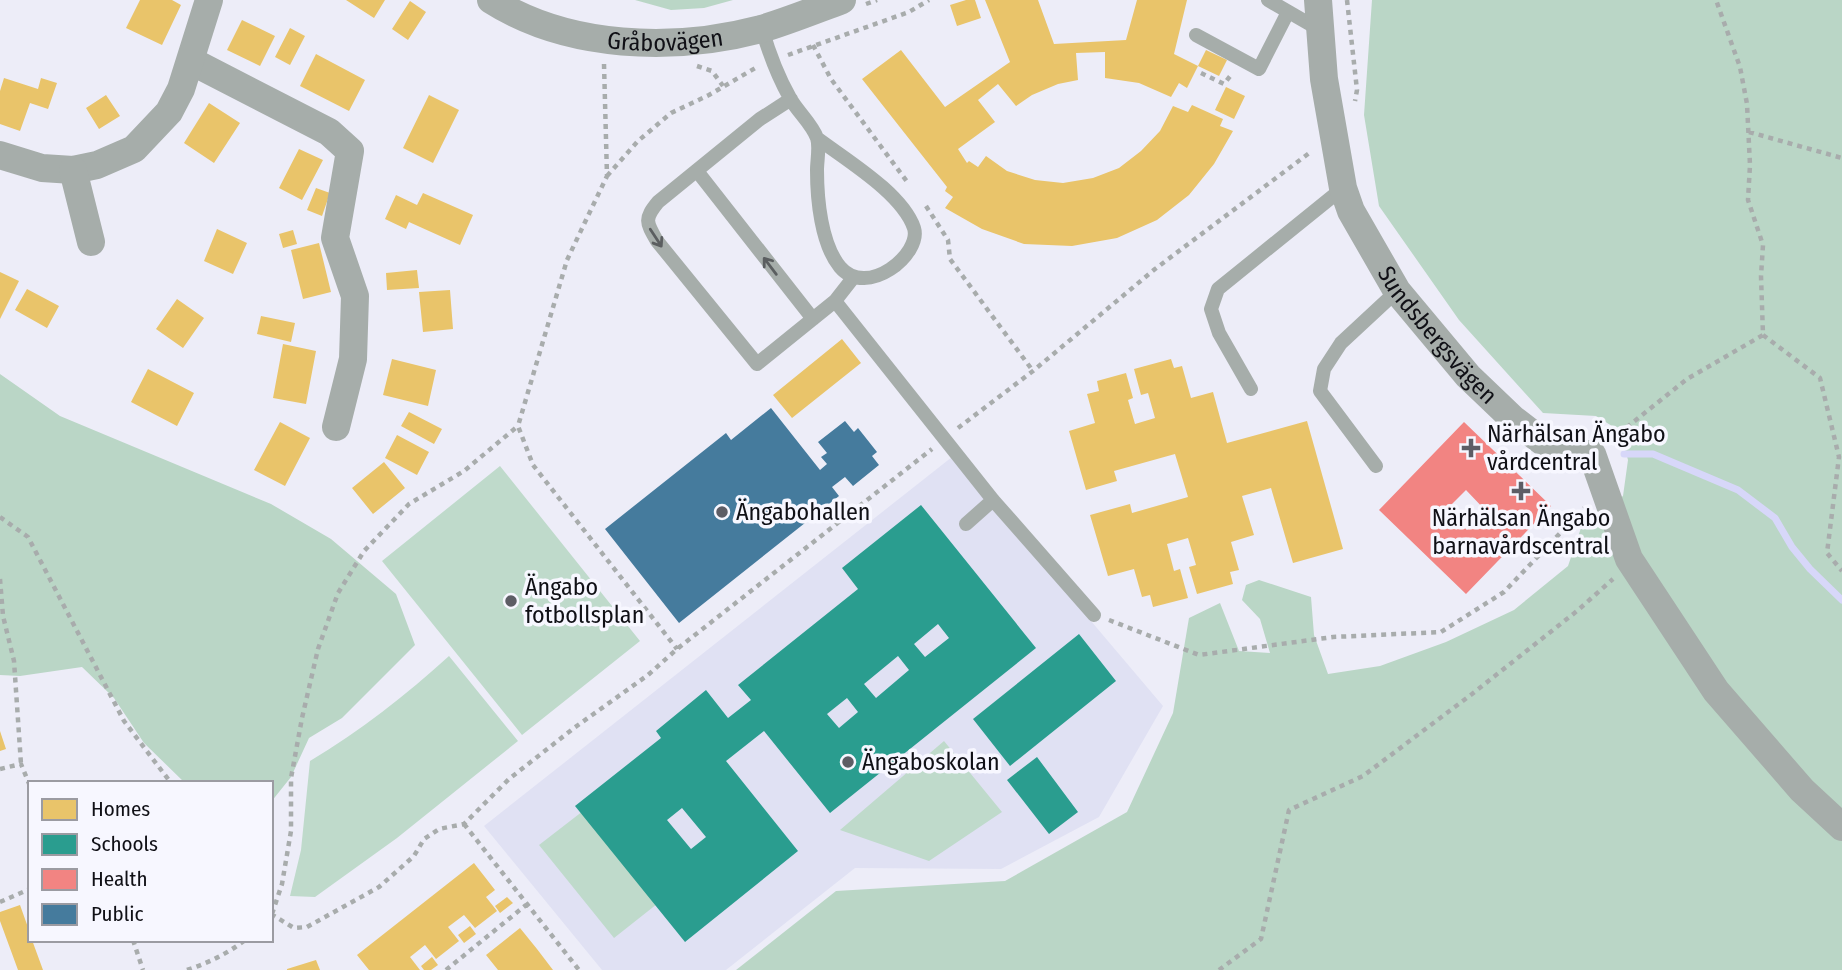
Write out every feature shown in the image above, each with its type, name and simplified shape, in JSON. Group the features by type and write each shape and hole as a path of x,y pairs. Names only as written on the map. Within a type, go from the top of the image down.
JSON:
{"street":[{"path":"0,155 42,168 73,170 97,165 134,149 169,112 181,89 209,0"},
{"name":"Gråbovägen","path":"491,0 509,12 539,25 614,41 675,41 725,37 762,29 842,0"},
{"name":"Sundsbergsvägen","path":"1318,0 1324,79 1343,188 1351,211 1397,291 1468,376 1513,419 1543,442 1566,454 1592,454 1629,559 1716,691 1802,789 1842,827"},
{"path":"191,61 329,132 350,151 335,238 355,296 353,359 336,427"},
{"path":"73,170 91,242"}],"lane":[{"path":"1268,0 1320,30"},
{"path":"1195,35 1259,69 1288,12"},
{"path":"762,29 771,61 790,99 817,138 886,188 905,212 914,230 913,245 902,260 874,278 853,278 831,254 817,202 817,138"},
{"path":"790,99 760,119 658,202 648,214 648,224 657,240 757,364 835,301 853,278"},
{"path":"697,171 813,320"},
{"path":"1251,389 1220,333 1211,309 1218,289 1343,188"},
{"path":"1376,466 1320,391 1324,369 1341,343 1397,291"},
{"path":"835,301 993,500 1094,615"},
{"path":"966,524 993,500"}],"path":[{"path":"273,915 294,928 315,924 379,887 414,856 424,839 439,830 464,824 509,779 648,675 677,649 1033,370 1155,269 1332,134 1346,122 1354,109 1357,90 1346,0"},
{"path":"1716,0 1740,67 1747,104 1748,200 1763,245 1760,276 1763,335"},
{"path":"273,909 282,884 291,831 291,778 302,718 318,649 338,593 365,551 409,504 464,471 518,426 568,260 607,176 603,60"},
{"path":"1201,73 1224,84 1242,60"},
{"path":"1749,132 1842,158"},
{"path":"1631,425 1687,379 1763,335"},
{"path":"1763,335 1821,378 1839,457 1828,553 1842,571"},
{"path":"518,426 533,465 677,649"},
{"path":"1094,615 1199,654 1333,637 1441,632 1504,592 1588,503"},
{"path":"0,517 28,537 124,721 169,781"},
{"path":"1219,970 1261,939 1289,810 1363,776 1577,611 1613,579 1629,559"},
{"path":"0,579 3,616 14,662 21,764 28,781"},
{"path":"0,769 21,764"},
{"path":"464,824 579,970"},
{"path":"0,902 28,890"},
{"path":"446,970 526,905"},
{"path":"134,942 143,970"},
{"path":"187,970 208,963 242,942"}],"shaded area":[{"name":"Ängaboskolan","path":"952,457 1163,706 1099,817 1001,869 855,868 726,970 602,970 484,826"}],"green space":[{"path":"635,0 733,0 704,8 671,10"},
{"path":"1372,0 1842,0 1842,970 736,970 836,891 1005,881 1127,812 1173,713 1189,618 1220,603 1239,651 1270,653 1260,619 1242,600 1246,585 1259,580 1311,597 1314,635 1328,674 1380,666 1446,642 1514,610 1568,566 1582,525 1623,496 1628,460 1620,431 1596,416 1543,413 1459,320 1379,206 1364,115"},
{"path":"0,374 60,416 271,504 331,539 396,594 415,645 342,718 309,738 291,777 273,800 273,781 183,781 144,743 114,698 82,667 20,676 0,675"},
{"name":"Ängabo fotbollsplan","path":"500,466 640,641 522,735 382,561"},
{"path":"449,656 518,741 397,838 315,897 290,896 301,850 310,761 382,712"},
{"path":"944,741 1002,812 929,861 840,830"},
{"path":"583,811 657,904 614,938 539,845"}],"building: Homes":[{"path":"140,0 172,0 181,5 162,45 126,28"},
{"path":"346,0 385,0 374,18"},
{"path":"975,0 981,18 957,26 950,5"},
{"path":"985,0 1038,0 1054,44 1126,40 1137,0 1187,0 1174,54 1198,66 1187,88 1179,83 1171,97 1139,83 1105,78 1105,52 1076,53 1078,80 1058,84 1032,95 1016,106 998,84 978,100 995,122 958,149 967,163 969,161 978,167 986,156 1007,171 1035,180 1063,183 1093,178 1119,168 1141,151 1160,131 1173,106 1188,112 1192,105 1223,119 1220,126 1233,131 1214,164 1189,195 1157,220 1117,238 1072,246 1024,244 982,229 945,208 953,197 945,191 947,187 862,79 901,50 945,107 1010,62"},
{"path":"410,1 426,12 408,40 392,29"},
{"path":"242,20 275,36 260,66 227,50"},
{"path":"290,28 305,36 290,65 275,57"},
{"path":"1206,50 1227,60 1219,76 1198,66"},
{"path":"316,54 365,80 349,111 300,86"},
{"path":"4,78 38,89 41,78 57,83 48,109 30,103 20,131 0,124 0,91"},
{"path":"1226,87 1245,96 1234,119 1215,110"},
{"path":"106,95 120,116 99,129 86,108"},
{"path":"429,95 459,110 433,163 403,148"},
{"path":"209,103 240,123 214,163 184,143"},
{"path":"299,149 323,160 302,200 279,188"},
{"path":"316,188 330,193 322,216 307,210"},
{"path":"423,193 473,215 460,245 409,222 406,229 385,219 396,195 417,205"},
{"path":"217,229 247,243 233,274 204,261"},
{"path":"293,230 297,244 283,248 279,234"},
{"path":"319,243 331,292 303,299 291,250"},
{"path":"417,270 419,288 387,290 386,273"},
{"path":"0,272 19,281 0,319"},
{"path":"27,289 59,306 47,328 15,310"},
{"path":"450,290 453,329 423,332 419,292"},
{"path":"177,299 204,318 183,348 156,329"},
{"path":"261,316 295,323 291,342 257,334"},
{"path":"842,339 861,363 792,418 773,395"},
{"path":"283,344 316,351 306,404 273,398"},
{"path":"392,359 436,370 428,406 383,395"},
{"path":"1171,359 1174,368 1182,366 1191,398 1213,392 1227,443 1307,421 1343,549 1293,563 1271,488 1242,496 1254,535 1231,542 1239,570 1230,572 1233,584 1197,594 1189,567 1196,565 1188,538 1167,544 1174,571 1180,569 1188,598 1153,607 1150,595 1142,597 1134,569 1108,576 1090,515 1130,504 1132,513 1188,497 1175,454 1114,471 1117,481 1086,490 1069,431 1095,423 1087,394 1099,391 1097,381 1126,373 1133,398 1128,400 1135,424 1155,418 1148,393 1141,395 1134,369"},
{"path":"148,369 194,393 177,426 131,402"},
{"path":"409,412 442,429 434,444 401,426"},
{"path":"280,422 310,438 285,486 254,470"},
{"path":"397,435 429,452 417,475 385,458"},
{"path":"384,462 405,488 373,514 352,488"},
{"path":"0,731 6,749 0,751"},
{"path":"474,863 495,890 486,897 497,911 475,928 464,915 448,927 459,941 436,959 425,945 410,957 420,970 369,970 357,955"},
{"path":"507,897 513,903 500,913 495,906"},
{"path":"20,905 28,927 28,942 33,942 43,970 18,970 0,921 0,912"},
{"path":"470,926 476,934 464,943 458,935"},
{"path":"520,928 553,970 498,970 486,955"},
{"path":"432,957 438,965 431,970 424,970 421,966"},
{"path":"316,960 320,970 287,970 287,969"}],"building: Schools":[{"path":"921,505 1036,648 830,813 764,731 726,761 798,851 685,942 575,806 661,738 656,731 706,690 728,718 751,700 738,685 858,589 842,568","holes":["938,624 949,638 925,657 914,644","898,656 909,670 876,698 864,684","847,698 858,712 839,728 827,714","682,808 706,837 691,849 667,820"]},
{"path":"1079,634 1116,681 1010,766 973,719"},
{"path":"1037,757 1078,812 1049,834 1007,780"}],"building: Health":[{"path":"1464,422 1551,506 1466,594 1379,510","holes":["1466,490 1486,511 1467,530 1446,510"]}],"building: Public":[{"name":"Ängabohallen","path":"771,408 820,470 827,464 821,457 827,453 818,442 845,421 854,432 858,428 877,452 872,456 879,465 853,486 845,477 832,487 839,496 679,623 605,529 726,433 731,440"}],"waterway":[{"path":"1624,454 1653,454 1738,490 1775,518 1792,547 1842,600"}],"place":[{"name":"Närhälsan Ängabo vårdcentral","path":"1471,448"},
{"name":"Närhälsan Ängabo barnavårdscentral","path":"1521,491"},
{"name":"Ängabohallen","path":"722,512"},
{"name":"Ängabo fotbollsplan","path":"511,601"},
{"name":"Ängaboskolan","path":"848,762"}]}
